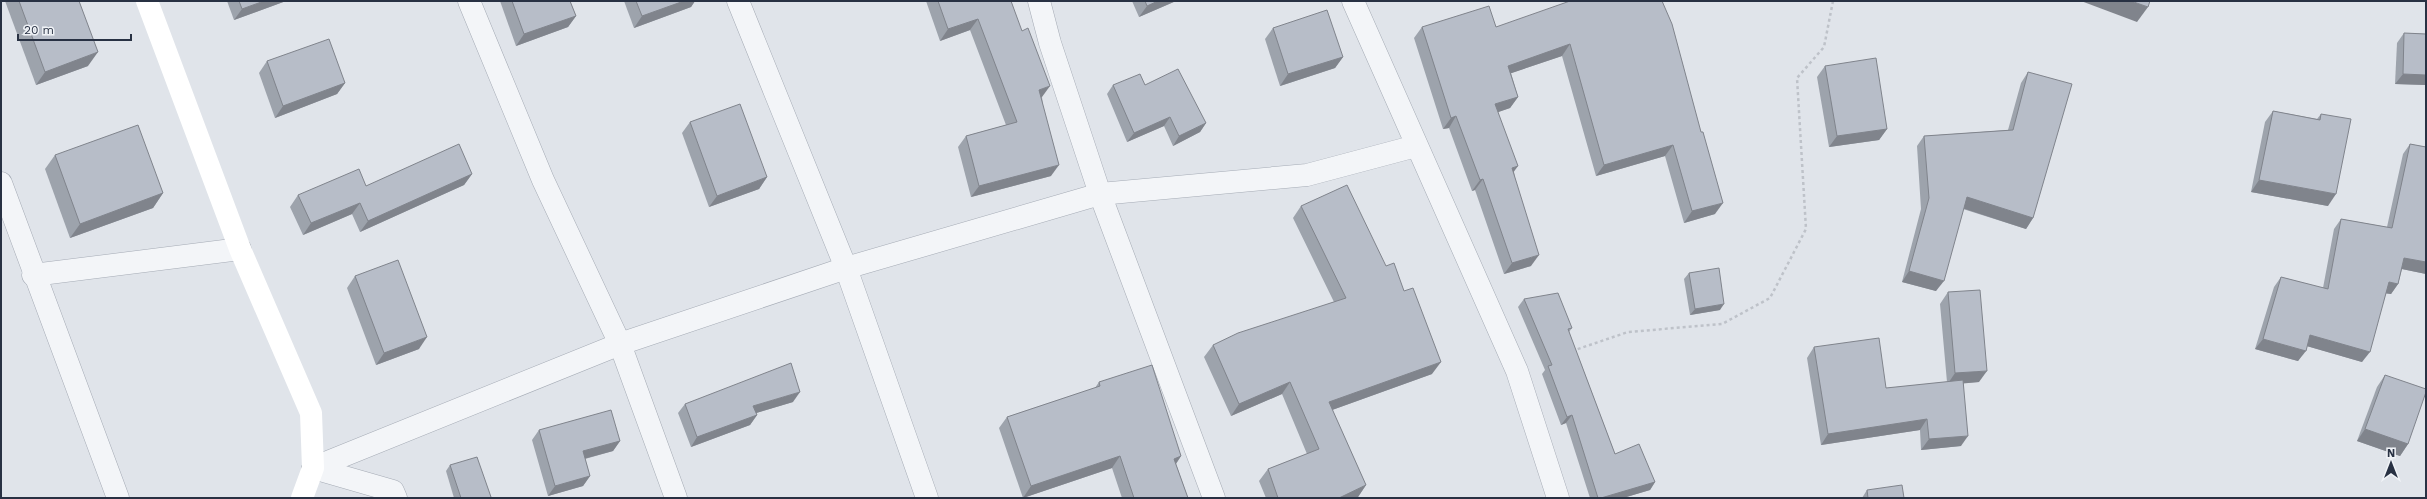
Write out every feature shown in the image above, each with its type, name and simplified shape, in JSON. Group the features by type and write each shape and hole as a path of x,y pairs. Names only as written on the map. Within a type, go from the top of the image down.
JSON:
{"street":[{"path":"147,1 240,249 311,413 313,468 302,498"},
{"path":"469,1 543,180 620,344 676,498"},
{"path":"738,1 846,268 927,498"},
{"path":"1039,1 1050,43 1100,194 1214,498"},
{"path":"1353,1 1517,371 1558,498"},
{"path":"313,468 620,344 846,268 1100,194 1307,175 1416,146"},
{"path":"1,183 33,275 118,498"},
{"path":"33,275 240,249"},
{"path":"313,468 393,491 396,498"}],"path":[{"path":"1569,353 1628,332 1722,324 1770,298 1806,229 1797,78 1824,47 1833,1"}],"building":[{"path":"19,1 79,1 98,52 45,72"},
{"path":"239,1 264,1 242,9"},
{"path":"512,1 570,1 576,16 524,34"},
{"path":"636,1 684,1 642,16"},
{"path":"938,1 1011,1 1022,31 1028,28 1050,86 1039,90 1059,165 979,186 966,136 1017,122 978,19 948,29"},
{"path":"1145,1 1158,1 1147,6"},
{"path":"1570,1 1662,1 1672,24 1701,132 1703,132 1723,203 1692,211 1673,145 1604,165 1570,44 1508,66 1518,97 1495,104 1518,166 1512,168 1539,255 1512,263 1483,179 1480,180 1456,116 1451,118 1422,27 1489,6 1496,27"},
{"path":"2131,1 2150,1 2148,7"},
{"path":"1327,10 1343,57 1288,74 1273,28"},
{"path":"2404,33 2426,34 2426,75 2403,74"},
{"path":"329,39 345,83 283,106 267,61"},
{"path":"1876,58 1887,129 1837,136 1825,66"},
{"path":"1178,69 1206,123 1179,136 1170,117 1134,133 1113,85 1140,74 1145,85"},
{"path":"2028,72 2072,84 2033,218 1967,197 1944,281 1909,271 1929,198 1924,136 2013,130"},
{"path":"740,104 767,177 717,196 690,122"},
{"path":"2273,111 2320,120 2321,114 2351,119 2336,194 2259,180"},
{"path":"138,125 163,193 80,224 55,155"},
{"path":"459,144 472,174 368,221 360,203 311,223 298,195 359,169 366,186"},
{"path":"2410,144 2426,147 2426,262 2404,258 2398,284 2389,282 2370,352 2310,335 2306,351 2263,339 2281,277 2328,289 2341,219 2392,228"},
{"path":"1347,185 1386,266 1394,263 1404,291 1413,288 1441,362 1329,402 1366,485 1339,498 1278,498 1268,469 1319,449 1290,382 1239,404 1213,345 1238,333 1346,298 1301,206"},
{"path":"398,260 427,337 384,353 355,276"},
{"path":"1719,268 1724,304 1695,309 1689,273"},
{"path":"1980,290 1987,371 1955,373 1948,292"},
{"path":"1558,293 1572,328 1568,329 1615,454 1639,444 1655,482 1598,498 1572,415 1567,417 1548,366 1552,365 1524,299"},
{"path":"1879,338 1886,388 1963,380 1968,436 1929,439 1927,419 1828,434 1814,347"},
{"path":"791,363 800,392 753,406 757,415 697,437 685,404"},
{"path":"1152,365 1181,456 1174,459 1188,498 1134,498 1120,456 1031,486 1007,417 1100,386 1099,382"},
{"path":"2385,375 2426,389 2408,444 2365,429"},
{"path":"611,410 620,441 583,451 590,476 555,486 539,430"},
{"path":"477,457 491,497 461,498 450,465"},
{"path":"1902,485 1904,498 1868,498 1867,490"}]}
